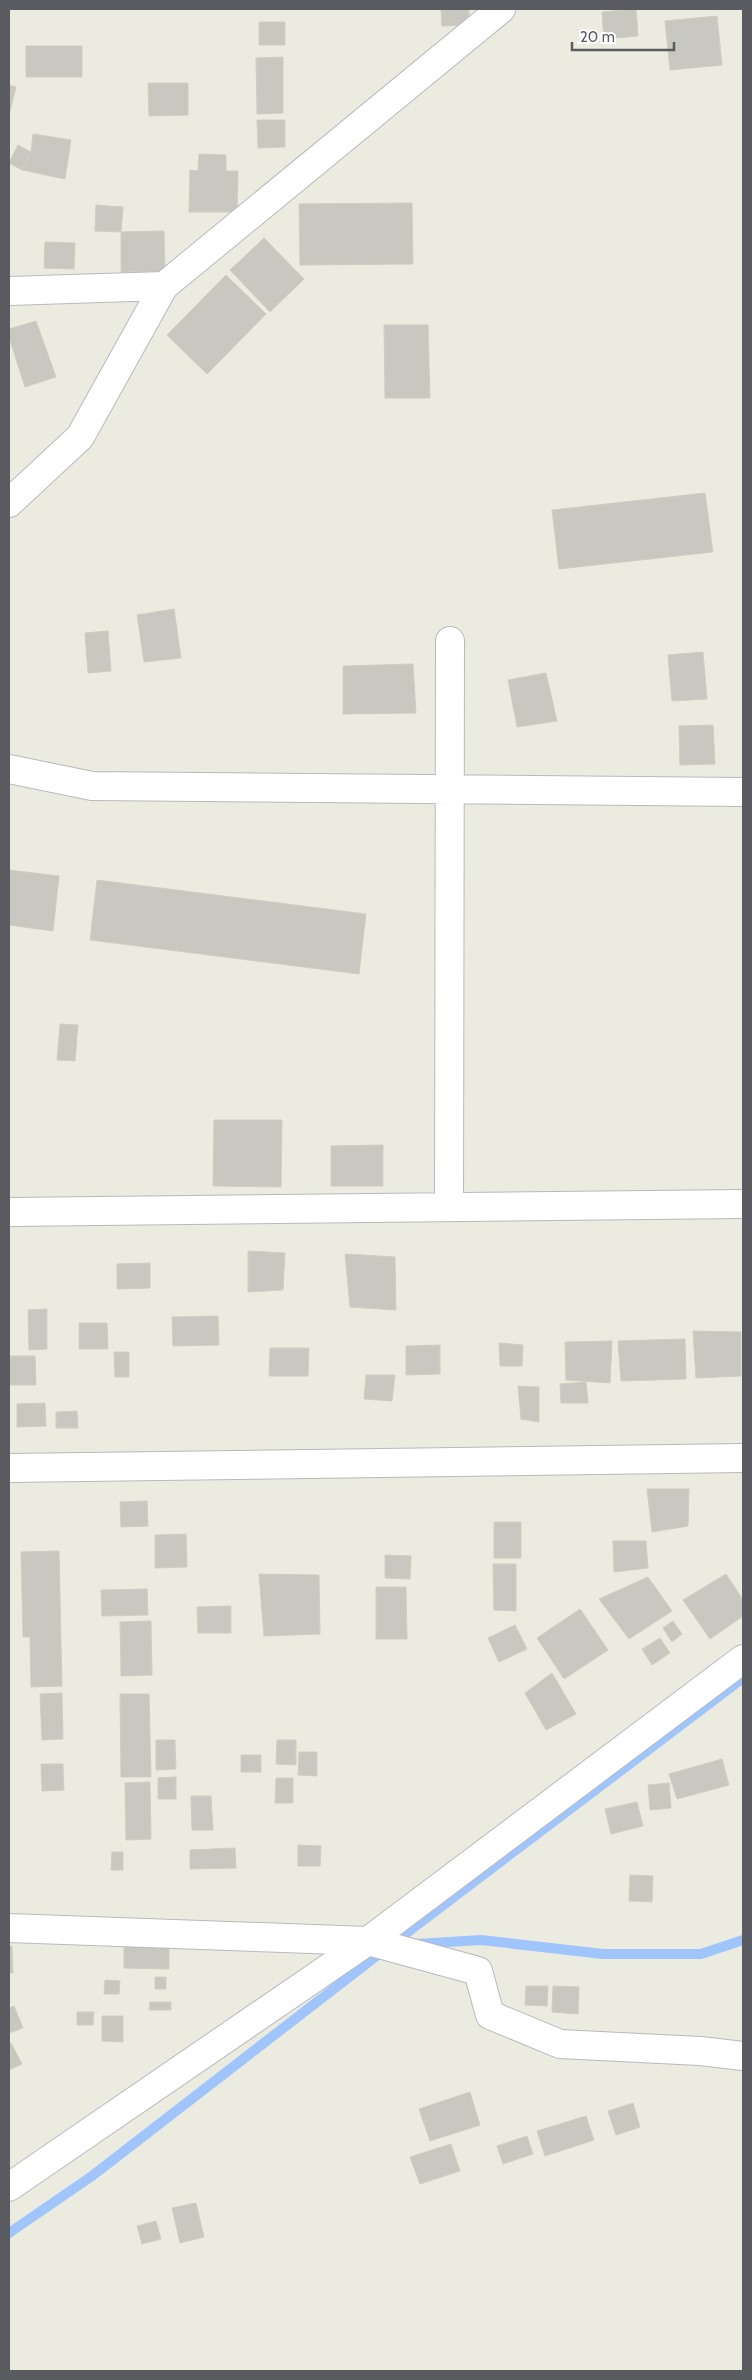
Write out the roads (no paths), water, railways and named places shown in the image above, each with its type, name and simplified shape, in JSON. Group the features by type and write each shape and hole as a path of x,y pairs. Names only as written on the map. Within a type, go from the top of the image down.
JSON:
{"street":[{"path":"9,503 80,437 164,286 501,9"},
{"path":"9,291 164,286"},
{"path":"449,1207 450,641"},
{"path":"9,768 92,786 743,792"},
{"path":"9,1212 743,1204"},
{"path":"9,1468 743,1458"},
{"path":"9,2188 368,1941 743,1659"},
{"path":"9,1928 368,1941 478,1971 490,2016 560,2044 700,2051 743,2056"}],"waterway":[{"path":"9,2233 92,2176 388,1947 743,1678"},
{"path":"417,1944 481,1940 603,1954 701,1954 743,1940"}]}
